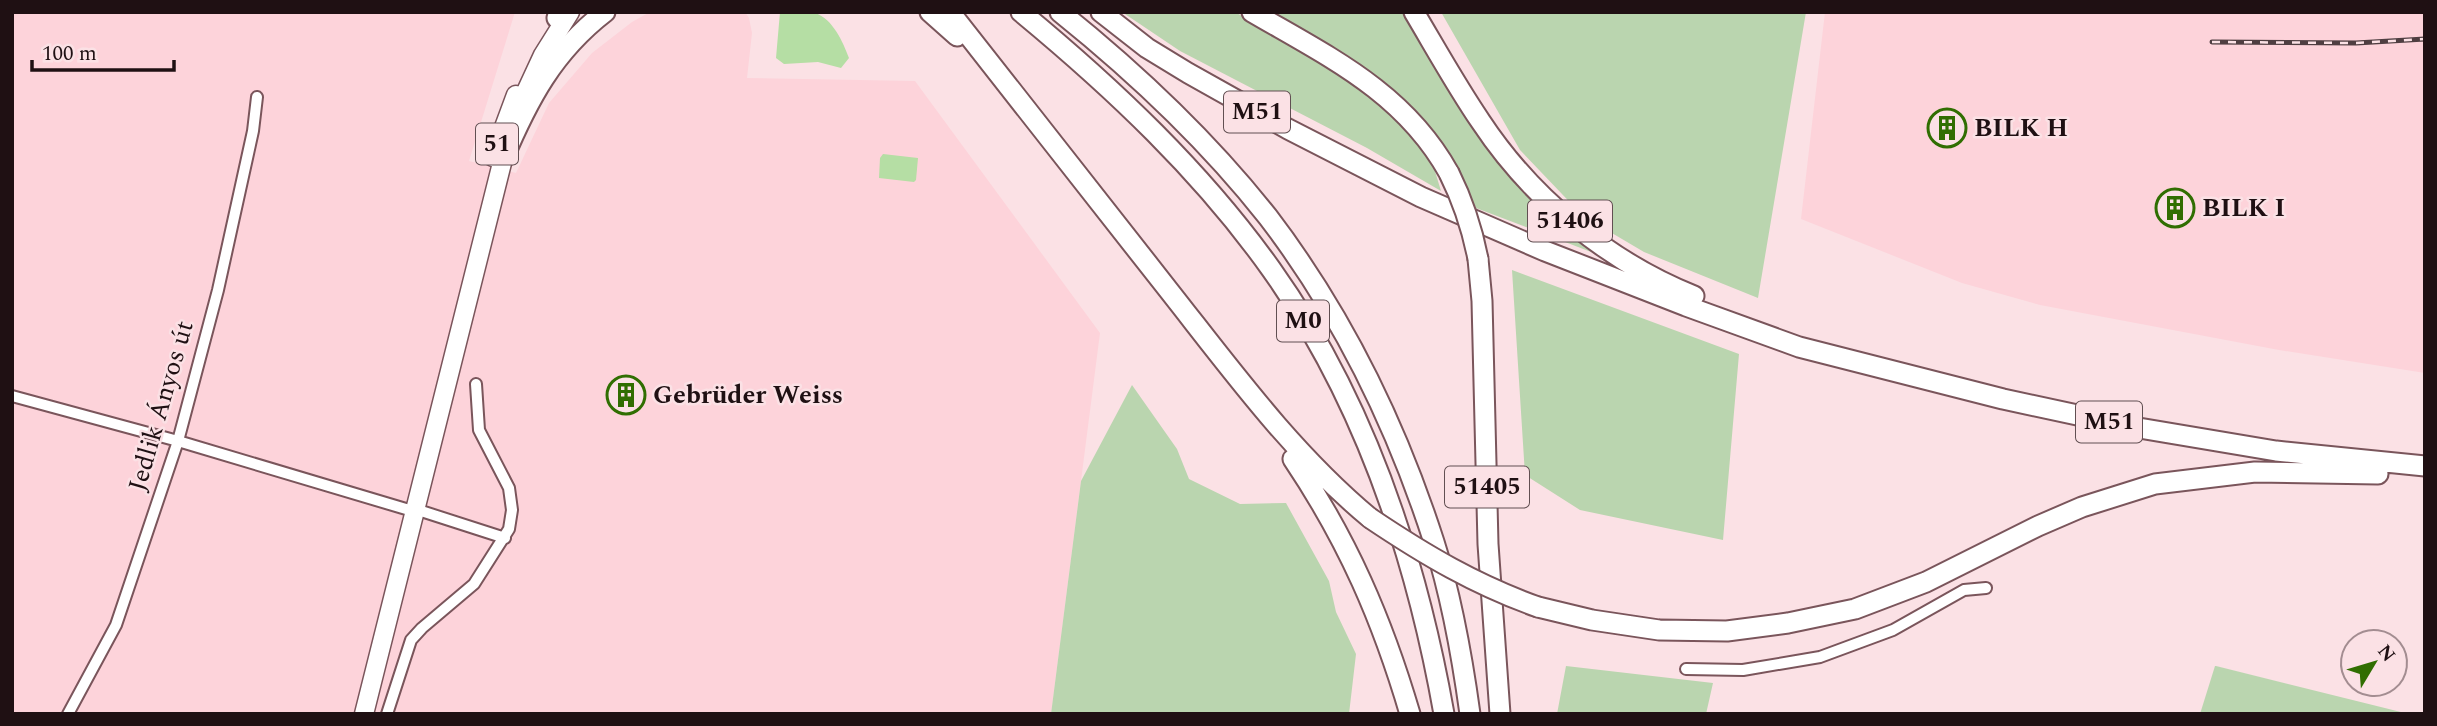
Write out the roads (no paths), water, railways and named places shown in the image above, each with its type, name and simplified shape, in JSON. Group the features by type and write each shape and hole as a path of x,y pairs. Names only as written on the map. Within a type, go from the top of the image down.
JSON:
{"highway":[{"path":"503,159 524,110 548,69 580,34 606,12"},
{"path":"930,12 999,75"},
{"path":"950,12 1250,394 1333,488 1370,518 1420,552 1454,571 1538,607 1592,620 1659,630 1727,631 1788,623 1856,609 1926,582 2082,507 2155,484 2255,472 2361,473 2425,477"},
{"name":"M0","path":"1021,12 1174,152 1247,238 1291,300 1341,388 1384,485 1418,591 1444,714"},
{"name":"M0","path":"1060,12 1130,71 1203,143 1268,218 1314,285 1340,329 1393,431 1435,544 1451,607 1471,714"},
{"name":"M51","path":"1101,12 1147,48 1188,74 1288,130 1421,197 1545,251 1799,347 2003,399 2133,427 2276,451 2425,466"},
{"name":"51405","path":"1252,12 1356,73 1402,110 1449,173 1463,202 1478,259 1482,301 1488,544 1500,714"},
{"name":"51406","path":"1414,12 1482,124 1521,173 1554,207 1583,232 1630,264 1677,289 1737,313 1799,347"},
{"path":"1250,394 1307,480 1353,559 1379,620 1410,714"}],"main road":[{"name":"51","path":"355,714 516,112 562,14"},
{"name":"51","path":"364,714 493,157 524,78 562,14"}],"street":[{"name":"Jedlik Ányos út","path":"68,714 116,625 178,441 218,290 253,131 257,97"},
{"path":"387,714 411,640 474,584 509,528 512,510 509,488 479,430 476,384"},
{"path":"12,396 178,441 505,538"},
{"path":"1686,669 1743,670 1820,657 1893,630 1964,590 1986,588"}],"railway":[{"path":"2212,42 2356,43 2425,39"}],"place":[{"name":"BILK H","path":"1947,128"},
{"name":"BILK I","path":"2175,208"},
{"name":"Gebrüder Weiss","path":"626,395"}]}
